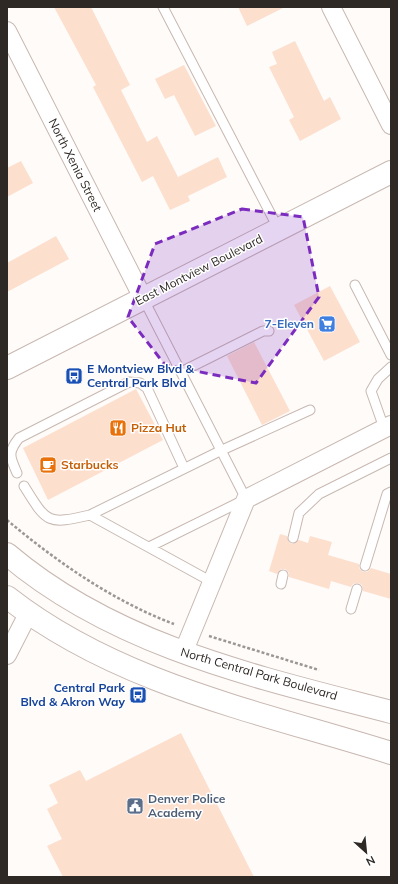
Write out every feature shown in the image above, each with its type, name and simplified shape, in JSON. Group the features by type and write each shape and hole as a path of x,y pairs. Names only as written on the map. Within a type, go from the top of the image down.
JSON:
{"main road":[{"name":"East Montview Boulevard","path":"9,364 279,230 391,172"},
{"name":"North Central Park Boulevard","path":"8,554 37,577 101,616 183,653 391,712"},
{"path":"7,597 28,614 88,648 146,675 227,706 391,753"}],"street":[{"path":"331,7 391,125"},
{"name":"North Xenia Street","path":"7,31 143,298"},
{"path":"183,653 246,500 388,426"},
{"path":"7,655 28,614"}],"lane":[{"path":"163,7 279,230"},
{"path":"355,285 391,355"},
{"path":"143,298 246,500 149,547"},
{"path":"180,372 263,331 269,331"},
{"path":"388,426 370,391 378,379 391,366"},
{"path":"17,473 10,457 12,446 19,438 129,382 140,383 147,388 184,468"},
{"path":"24,486 39,511 48,518 62,521 90,515 184,468 310,410"},
{"path":"293,538 299,513 319,494 391,458"},
{"path":"365,566 387,494 391,492"},
{"path":"90,515 212,582"},
{"path":"351,609 357,589"}],"path":[{"path":"7,520 44,551 80,575 120,598 170,622"},
{"path":"216,638 320,670"}],"highlighted area":[{"path":"242,209 303,217 319,297 256,383 165,365 128,317 155,244"}],"building":[{"path":"54,7 91,7 130,85 121,90 147,142 157,136 178,177 218,157 227,177 188,196 190,201 170,210 153,176 142,182 93,87 96,85"},
{"path":"238,7 285,7 247,26"},
{"path":"295,41 324,101 330,97 341,119 300,141 289,120 294,117 269,67 277,64 272,52"},
{"path":"184,65 216,126 195,136 174,95 165,99 155,79"},
{"path":"21,161 33,183 7,197 7,168"},
{"path":"56,236 69,259 7,292 7,263"},
{"name":"7-Eleven","path":"330,286 360,342 324,361 294,305"},
{"name":"7-Eleven","path":"254,342 290,411 262,425 227,356"},
{"path":"136,389 163,440 48,500 23,448"},
{"path":"280,534 287,536 289,542 292,544 299,540 308,543 310,536 332,542 328,555 359,564 359,568 363,572 367,572 371,568 391,574 391,599 363,591 362,585 358,583 353,584 351,587 331,581 329,589 289,577 289,573 285,569 281,569 277,574 269,571"},
{"name":"Denver Police Academy","path":"181,733 254,877 63,877 47,846 62,839 47,809 58,803 49,785 80,770 86,781"}],"place":[{"name":"7-Eleven","path":"327,324"},
{"name":"E Montview Blvd & Central Park Blvd","path":"74,376"},
{"name":"Pizza Hut","path":"118,428"},
{"name":"Starbucks","path":"48,465"},
{"name":"Central Park Blvd & Akron Way","path":"138,695"},
{"name":"Denver Police Academy","path":"135,806"}]}
